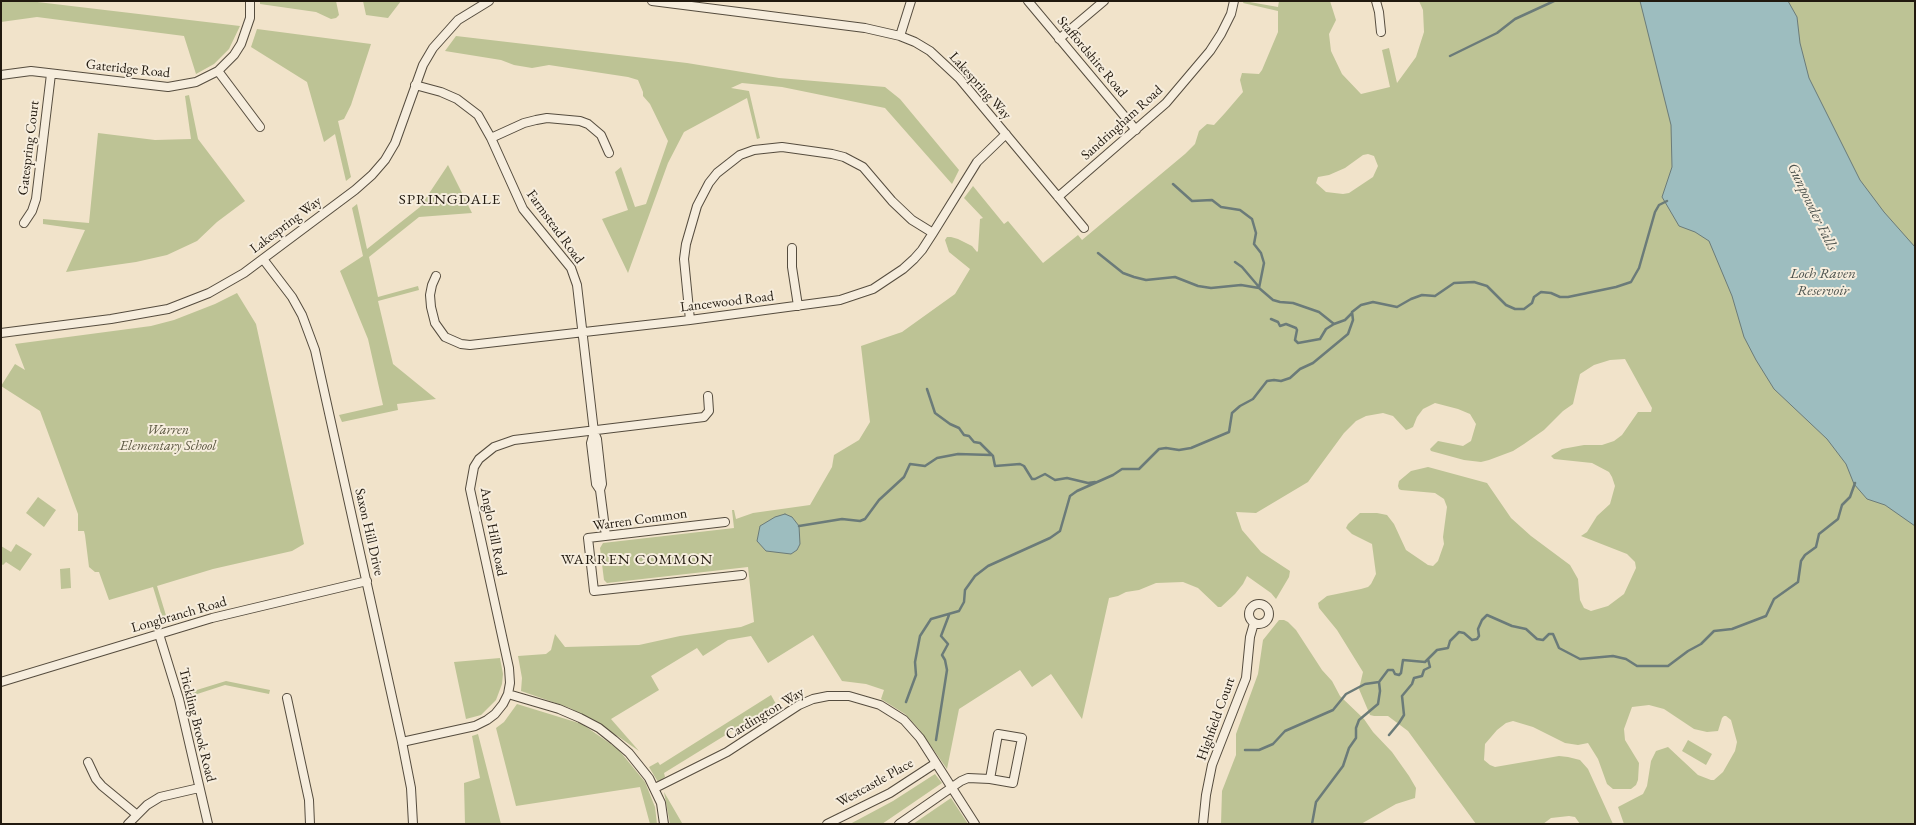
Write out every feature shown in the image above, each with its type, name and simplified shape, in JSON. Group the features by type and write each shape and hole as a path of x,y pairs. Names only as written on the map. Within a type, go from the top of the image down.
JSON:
{"street":[{"name":"Gateridge Road","path":"1,75 31,71 168,87 196,82 218,71 234,55 241,44 250,18 250,1"},
{"name":"Lakespring Way","path":"1,333 117,318 168,308 209,294 229,283 355,190 372,175 385,160 395,143 402,127 423,64 444,34 458,20 489,1"},
{"name":"Lakespring Way","path":"652,1 865,28 900,36 930,51 947,65 1084,228"},
{"path":"900,36 911,1"},
{"name":"Staffordshire Road","path":"1028,1 1136,130"},
{"path":"1059,39 1104,1"},
{"name":"Sandringham Road","path":"1058,197 1166,103 1210,52 1231,14 1234,1"},
{"path":"1376,1 1379,12 1381,32"},
{"path":"218,71 260,127"},
{"name":"Gatespring Court","path":"24,223 32,211 36,199 52,74"},
{"name":"Farmstead Road","path":"415,85 441,92 457,99 478,115 492,138 524,209 571,268 577,285 594,432 597,440 602,484 600,490 606,536"},
{"path":"492,138 524,123 536,120 547,118 580,121 588,124 601,135 609,153"},
{"name":"Lancewood Road","path":"436,276 432,285 431,307 435,323 445,337 452,341 470,346 690,320 840,300 873,289 903,269 922,250 977,162 1006,134"},
{"path":"690,320 684,259 686,244 697,206 709,183 717,173 740,155 754,150 782,147 844,157 863,167 892,201 912,220 933,234"},
{"path":"792,248 792,267 798,306"},
{"name":"Saxon Hill Drive","path":"263,259 292,297 309,331 315,350 402,742 411,788 413,824"},
{"name":"Anglo Hill Road","path":"402,742 465,729 481,723 495,714 503,704 508,694 510,684 509,668 470,489 474,467 487,452 503,442 594,432 704,417 709,411 708,396"},
{"name":"Warren Common","path":"725,522 588,538 594,591 742,575"},
{"name":"Longbranch Road","path":"1,682 234,612 367,581"},
{"name":"Highfield Court","path":"1203,824 1206,795 1212,765 1246,678 1250,637 1254,623"},
{"name":"Trickling Brook Road","path":"159,634 179,699 208,824"},
{"path":"508,694 559,709 599,728 629,753 642,768 655,788 661,804 664,824"},
{"name":"Cardington Way","path":"655,788 727,752 799,705 813,699 828,696 849,696 864,699 897,714 920,738 975,824"},
{"path":"287,698 309,800 310,824"},
{"path":"899,824 968,778 990,779 1013,783 1022,738 998,734 990,779"},
{"path":"88,762 96,779 102,786 136,814"},
{"name":"Westcastle Place","path":"827,824 890,793 936,763"},
{"path":"128,824 136,814 160,797 199,788"}],"green space":[{"path":"1,1 29,1 240,26 229,49 214,64 196,74 184,36 37,17 1,22"},
{"path":"260,1 336,1 339,15 336,18 331,19 316,12 260,4"},
{"path":"363,1 401,1 388,18 366,15"},
{"path":"1244,1 1278,7 1279,1 1330,1 1336,20 1329,34 1331,51 1342,74 1361,94 1390,87 1382,50 1389,48 1397,83 1416,57 1424,32 1423,10 1419,1 1915,1 1915,824 1624,824 1618,807 1643,794 1647,786 1651,761 1656,751 1668,747 1698,775 1714,780 1723,772 1735,751 1737,742 1731,720 1726,716 1722,718 1718,731 1707,732 1694,729 1664,709 1649,705 1632,707 1624,729 1625,740 1639,763 1638,780 1636,785 1631,789 1613,789 1607,784 1598,759 1588,743 1578,745 1565,743 1533,727 1513,721 1506,723 1497,730 1485,744 1484,760 1495,767 1559,756 1580,760 1588,769 1613,824 1580,824 1575,817 1569,816 1551,818 1543,824 1476,824 1408,731 1388,716 1370,715 1359,689 1363,672 1337,630 1319,608 1318,603 1327,596 1368,587 1376,574 1372,544 1352,534 1346,528 1348,524 1360,513 1377,513 1387,515 1394,524 1406,550 1428,565 1433,566 1438,561 1444,544 1443,537 1447,507 1444,499 1435,493 1399,489 1399,481 1411,471 1428,467 1487,483 1511,518 1531,536 1570,565 1578,579 1580,600 1584,608 1591,611 1608,606 1624,594 1636,568 1635,562 1627,554 1581,536 1587,532 1597,516 1610,504 1615,486 1612,477 1609,472 1592,463 1554,459 1551,456 1562,449 1584,445 1602,445 1614,441 1622,435 1638,412 1651,412 1652,408 1625,359 1610,360 1594,365 1580,374 1573,404 1563,411 1544,430 1513,451 1481,462 1464,460 1431,451 1430,449 1438,441 1463,446 1471,441 1476,424 1470,414 1458,409 1435,403 1423,409 1417,417 1413,427 1406,430 1393,416 1383,413 1366,416 1356,421 1344,433 1308,482 1256,513 1236,512 1242,530 1261,552 1290,571 1289,577 1276,599 1271,593 1247,576 1235,594 1221,607 1218,607 1198,588 1183,582 1156,583 1139,590 1126,592 1109,598 1082,719 1051,674 1032,687 1020,670 959,709 947,769 919,729 905,714 881,699 884,690 866,684 842,681 813,635 768,663 751,636 728,640 703,656 697,648 651,676 659,690 611,719 639,751 616,735 570,708 521,691 522,678 518,656 546,654 551,650 555,634 565,647 639,645 680,636 741,627 754,622 748,567 607,583 604,580 600,548 603,543 734,528 732,510 734,510 736,519 753,513 810,505 832,467 834,455 859,440 870,422 861,346 902,332 955,294 970,269 949,252 945,240 947,237 958,239 972,246 977,252 978,251 980,219 983,218 964,198 973,186 1004,224 1008,221 1043,263 1078,235 1082,240 1185,154 1195,144 1199,131 1207,124 1214,125 1243,92 1240,80 1242,73 1259,74 1262,70 1278,32 1278,11 1243,3","holes":["1368,154 1374,156 1378,166 1373,177 1349,193 1343,194 1326,192 1316,183 1318,177 1329,175 1345,168 1363,155"]},
{"path":"257,29 371,44 351,105 344,119 338,121 351,177 346,181 335,134 324,142 307,82 251,47"},
{"path":"456,36 687,63 779,78 885,87 900,99 959,170 952,184 885,108 782,87 742,83 731,88 749,91 760,138 757,139 747,98 684,132 668,163 628,273 602,219 628,210 615,172 621,167 635,207 646,204 668,141 650,104 643,96 638,80 628,77 549,65 532,68 514,65 501,60 445,51"},
{"path":"189,95 198,139 245,201 217,222 197,241 167,255 136,262 66,272 85,230 43,224 43,219 89,223 98,133 155,140 191,139 185,96"},
{"path":"448,165 472,213 419,217 369,257 378,297 418,286 419,290 378,301 393,364 436,399 397,404 398,410 342,422 339,415 383,405 368,339 340,271 363,256 352,208 357,204 367,249 420,207"},
{"name":"Warren Elementary School","path":"237,293 256,324 304,544 292,551 213,569 157,586 168,622 164,623 153,587 109,600 99,572 95,572 89,567 84,531 78,531 78,514 40,411 1,386 15,364 25,370 15,344 151,326 174,320 215,304"},
{"path":"38,497 56,510 44,527 26,513"},
{"path":"16,544 32,554 20,571 6,562 3,565 1,564 1,546 11,552"},
{"path":"70,568 71,588 61,589 60,569"},
{"path":"1279,620 1288,622 1296,630 1322,670 1332,681 1340,696 1364,719 1373,732 1392,752 1416,788 1415,798 1396,804 1361,824 1221,824 1222,791 1236,755 1236,734 1258,674 1263,640"},
{"path":"500,658 503,674 502,684 496,700 481,715 466,719 454,662"},
{"path":"226,681 270,690 269,694 225,685 188,697 187,693"},
{"path":"771,695 776,704 664,773 665,777 658,782 649,767 658,762 660,765"},
{"path":"517,704 582,724 618,749 645,782 655,807 657,824 650,824 640,787 516,806 496,728 504,722"},
{"path":"478,734 501,824 465,824 464,783 480,778 472,736"},
{"path":"1688,740 1712,754 1706,765 1682,751"},
{"path":"935,774 942,783 882,824 850,824 893,801"},
{"path":"664,792 682,823 682,824 670,824"},
{"path":"951,798 968,824 913,824"}],"water":[{"name":"Loch Raven Reservoir","path":"1640,1 1788,1 1797,17 1800,43 1809,78 1860,180 1884,212 1915,247 1915,526 1885,505 1867,499 1854,484 1846,464 1827,439 1774,389 1744,337 1732,296 1709,241 1695,232 1679,226 1662,197 1672,167 1671,125"},
{"path":"785,514 792,517 799,526 800,544 797,550 791,554 766,551 757,541 760,526 775,517"}],"waterway":[{"path":"1450,56 1497,33 1515,19 1554,1"},
{"path":"1173,184 1192,201 1212,200 1221,207 1240,210 1252,219 1256,233 1254,244 1261,253 1264,263 1259,288"},
{"path":"906,702 916,675 915,662 920,636 931,619 959,611 964,602 965,590 975,576 988,566 1050,538 1060,531 1070,496 1077,491 1113,475 1122,469 1139,469 1159,449 1166,448 1179,450 1191,448 1229,432 1232,413 1240,406 1253,399 1267,381 1281,381 1290,378 1300,369 1313,363 1348,334 1353,320 1352,312 1361,305 1373,302 1397,307 1422,295 1435,296 1454,283 1474,282 1487,286 1506,305 1515,309 1524,309 1532,303 1534,297 1541,292 1551,293 1560,297 1568,297 1616,287 1631,282 1639,268 1655,212 1659,205 1667,201"},
{"path":"1098,253 1123,273 1146,280 1175,277 1198,286 1211,288 1241,285 1259,288 1273,300 1293,303 1319,312 1334,324 1345,320 1352,313"},
{"path":"1235,262 1242,267 1259,287"},
{"path":"1271,319 1278,322 1280,326 1286,324 1296,328 1295,340 1298,343 1320,339 1326,329 1334,324"},
{"path":"927,389 935,413 950,424 959,428 964,435 969,436 974,442 980,443 993,456 995,466 1020,464 1024,466 1032,479 1045,474 1055,480 1067,478 1088,483 1095,482"},
{"path":"799,526 842,519 860,521 865,519 879,500 904,477 910,464 925,466 937,458 958,454 991,455"},
{"path":"1245,750 1259,750 1273,744 1285,731 1333,710 1346,694 1365,684 1379,682 1388,670 1393,670 1395,674 1399,675 1401,673 1403,660 1425,662 1437,650 1448,648 1450,641 1459,632 1464,633 1472,640 1477,639 1479,636 1478,629 1482,620 1487,615 1512,626 1526,629 1537,639 1543,640 1549,634 1553,634 1559,648 1580,659 1613,656 1626,659 1637,666 1668,666 1688,651 1701,644 1714,631 1732,629 1766,616 1774,599 1798,582 1801,561 1805,555 1816,547 1819,534 1838,519 1842,505 1850,497 1855,483"},
{"path":"936,740 947,670 945,660 942,655 948,644 941,636 949,615"},
{"path":"1389,735 1404,715 1402,696 1412,684 1414,678 1422,676 1424,670 1430,667 1428,659"},
{"path":"1312,824 1316,802 1343,766 1349,748 1356,738 1356,728 1359,720 1378,704 1380,691 1379,682"}],"district":[{"name":"SPRINGDALE","path":"450,200"},
{"name":"WARREN COMMON","path":"637,560"}],"water label":[{"name":"Gunpowder Falls","path":"1812,207"}]}
